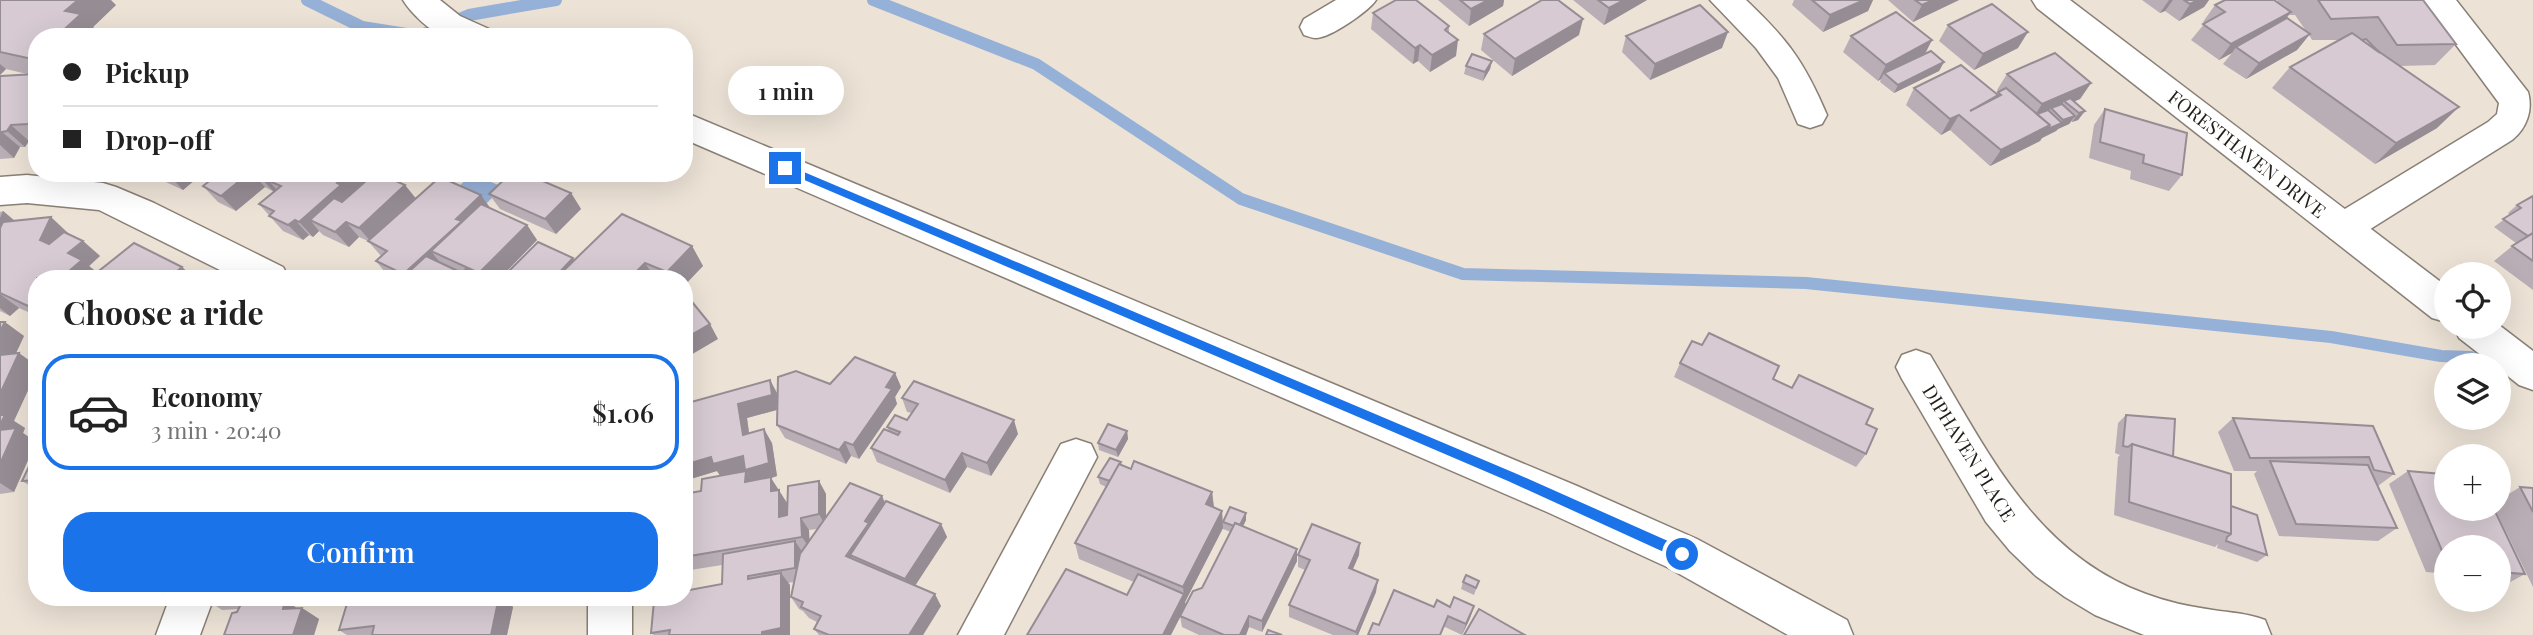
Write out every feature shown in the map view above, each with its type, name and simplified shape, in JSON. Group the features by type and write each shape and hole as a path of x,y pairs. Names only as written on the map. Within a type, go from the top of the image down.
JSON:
{"street":[{"path":"419,0 457,28"},
{"path":"1316,27 1360,0"},
{"path":"1726,0 1768,40 1793,74 1810,115"},
{"name":"FORESTHAVEN DRIVE","path":"2048,0 2434,298"},
{"path":"2343,228 2500,131 2509,124 2516,110 2516,101 2440,0"},
{"path":"693,129 1562,499 1682,554 1831,635"},
{"path":"0,191 27,189 103,197 141,213 254,270"},
{"path":"2489,339 2533,373"},
{"name":"DIPHAVEN PLACE","path":"1916,367 1999,507 2023,536 2055,567 2091,592 2127,609 2167,623 2213,633 2249,635"},
{"path":"980,635 1076,457"},
{"path":"178,635 189,606"},
{"path":"610,606 610,635"}],"water":[{"path":"464,182 491,182 503,187 486,204 455,190"}],"building":[{"path":"0,0 78,0 65,11 81,14 66,28 28,28 28,58 0,52"},
{"path":"1396,0 1416,0 1449,26 1445,30 1458,40 1432,55 1420,45 1415,48 1373,13"},
{"path":"1460,0 1488,0 1471,9"},
{"path":"1542,0 1558,0 1583,19 1515,59 1484,34"},
{"path":"1598,0 1624,0 1609,8"},
{"path":"1812,0 1864,0 1830,15"},
{"path":"1915,0 1933,0 1922,5"},
{"path":"2225,0 2274,0 2291,12 2231,44 2203,24 2225,12 2215,5"},
{"path":"2318,0 2423,0 2456,44 2397,45 2378,17 2331,19"},
{"path":"1992,4 2028,32 1983,54 1948,25"},
{"path":"1700,5 1728,32 1655,64 1626,36"},
{"path":"1896,12 1932,40 1886,65 1851,36"},
{"path":"2287,18 2310,34 2259,63 2236,47"},
{"path":"2352,33 2459,107 2396,143 2290,67"},
{"path":"2366,39 2380,53 2362,40"},
{"path":"1931,51 1944,62 1898,85 1884,73"},
{"path":"2055,53 2091,83 2042,104 2007,74"},
{"path":"1472,54 1492,61 1485,72 1466,66"},
{"path":"1961,65 1998,95 1970,111 2001,95 1998,92 2006,88 2050,125 2001,150 1959,115 1950,119 1914,88"},
{"path":"28,74 28,124 11,125 0,135 0,77"},
{"path":"2070,98 2085,111 2079,113 2064,101"},
{"path":"2062,104 2075,116 2063,120 2051,108"},
{"path":"2105,109 2187,133 2182,175 2143,163 2144,155 2100,142"},
{"path":"2048,110 2062,123 2048,129 2050,125 2037,114"},
{"path":"208,182 238,182 221,196 203,186"},
{"path":"271,182 338,182 341,185 299,222 295,220 288,225 269,216 274,211 259,204 281,186"},
{"path":"365,182 398,182 405,185 359,228 346,222 335,232 310,220 334,198 342,202"},
{"path":"434,182 451,182 481,195 456,219 462,221 408,270 395,270 376,261 387,251 368,241"},
{"path":"502,182 545,182 571,193 545,219 489,194"},
{"path":"2533,196 2533,233 2528,236 2503,219 2521,208 2517,205"},
{"path":"481,204 527,225 482,270 472,270 431,251"},
{"path":"622,214 692,246 669,270 645,263 638,270 564,270"},
{"path":"51,217 40,240 49,244 64,232 83,241 68,253 82,260 70,270 28,270 28,306 0,293 0,228 3,222"},
{"path":"2533,233 2533,261 2512,246"},
{"path":"538,242 573,258 562,270 510,270"},
{"path":"134,243 182,267 178,270 100,270"},
{"path":"426,256 456,270 411,270"},
{"path":"693,303 710,324 693,334"},
{"path":"1709,333 1779,366 1773,379 1792,388 1799,375 1873,409 1866,424 1877,429 1866,454 1680,363 1692,341 1702,345"},
{"path":"19,353 0,394 0,355"},
{"path":"855,357 895,373 886,387 892,389 853,445 845,442 839,450 777,425 778,377 796,371 830,384"},
{"path":"770,380 772,395 738,404 743,435 764,429 769,463 745,470 743,456 713,464 711,457 693,462 693,401"},
{"path":"914,381 1014,420 987,463 962,453 945,480 871,448 884,429 898,435 900,432 887,427 895,415 907,420 918,404 902,398"},
{"path":"2126,415 2175,419 2173,457 2132,444 2123,446"},
{"path":"2233,418 2373,426 2394,474 2374,470 2369,457 2250,458"},
{"path":"1108,424 1127,431 1116,450 1098,443"},
{"path":"16,428 0,464 0,430"},
{"path":"2132,444 2231,474 2231,534 2129,502"},
{"path":"1110,458 1121,462 1110,481 1098,477"},
{"path":"1134,461 1212,492 1206,504 1222,511 1183,587 1075,543 1119,464 1131,469"},
{"path":"2270,461 2368,465 2397,528 2296,524"},
{"path":"28,469 28,481 22,481"},
{"path":"746,471 745,482 771,477 771,491 779,490 779,517 787,515 788,486 819,481 819,514 801,518 802,537 693,555 693,492 701,491 702,479"},
{"path":"2408,471 2434,473 2434,521 2500,521 2506,535 2435,535"},
{"path":"850,483 882,496 865,521 869,523 846,556 935,594 909,635 829,635 814,629 821,616 801,607 803,602 791,597 800,554"},
{"path":"2520,487 2533,488 2533,512"},
{"path":"886,501 941,524 905,579 850,555"},
{"path":"2231,506 2257,515 2267,555 2226,541 2231,534"},
{"path":"1230,507 1246,513 1240,525 1223,522"},
{"path":"1235,523 1297,549 1262,621 1249,616 1240,635 1224,635 1180,616 1193,591 1202,588"},
{"path":"1312,524 1360,543 1349,568 1378,580 1356,632 1289,605 1310,560 1298,555"},
{"path":"795,541 795,568 748,576 748,579 781,573 781,628 762,632 762,635 669,635 670,630 651,633 654,606 693,606 693,589 722,584 723,554"},
{"path":"2511,545 2525,574 2511,573"},
{"path":"1066,569 1127,595 1138,574 1184,594 1163,635 1027,635"},
{"path":"1466,575 1479,581 1476,588 1463,582"},
{"path":"1394,590 1434,607 1437,600 1450,607 1454,597 1474,606 1466,624 1448,616 1440,635 1368,635 1373,623 1379,625"},
{"path":"240,606 302,608 293,635 224,635 232,613 237,612"},
{"path":"346,606 497,606 491,635 372,635 374,626 339,630"},
{"path":"1479,609 1525,635 1464,635"},
{"path":"1268,630 1282,635 1266,635"}],"waterway":[{"path":"307,0 368,28"},
{"path":"438,28 469,15 556,0"},
{"path":"873,0 1036,64 1241,199 1463,274 1806,283 2331,337 2434,355"}],"route":[{"path":"785,168 1512,477 1682,554"}]}
